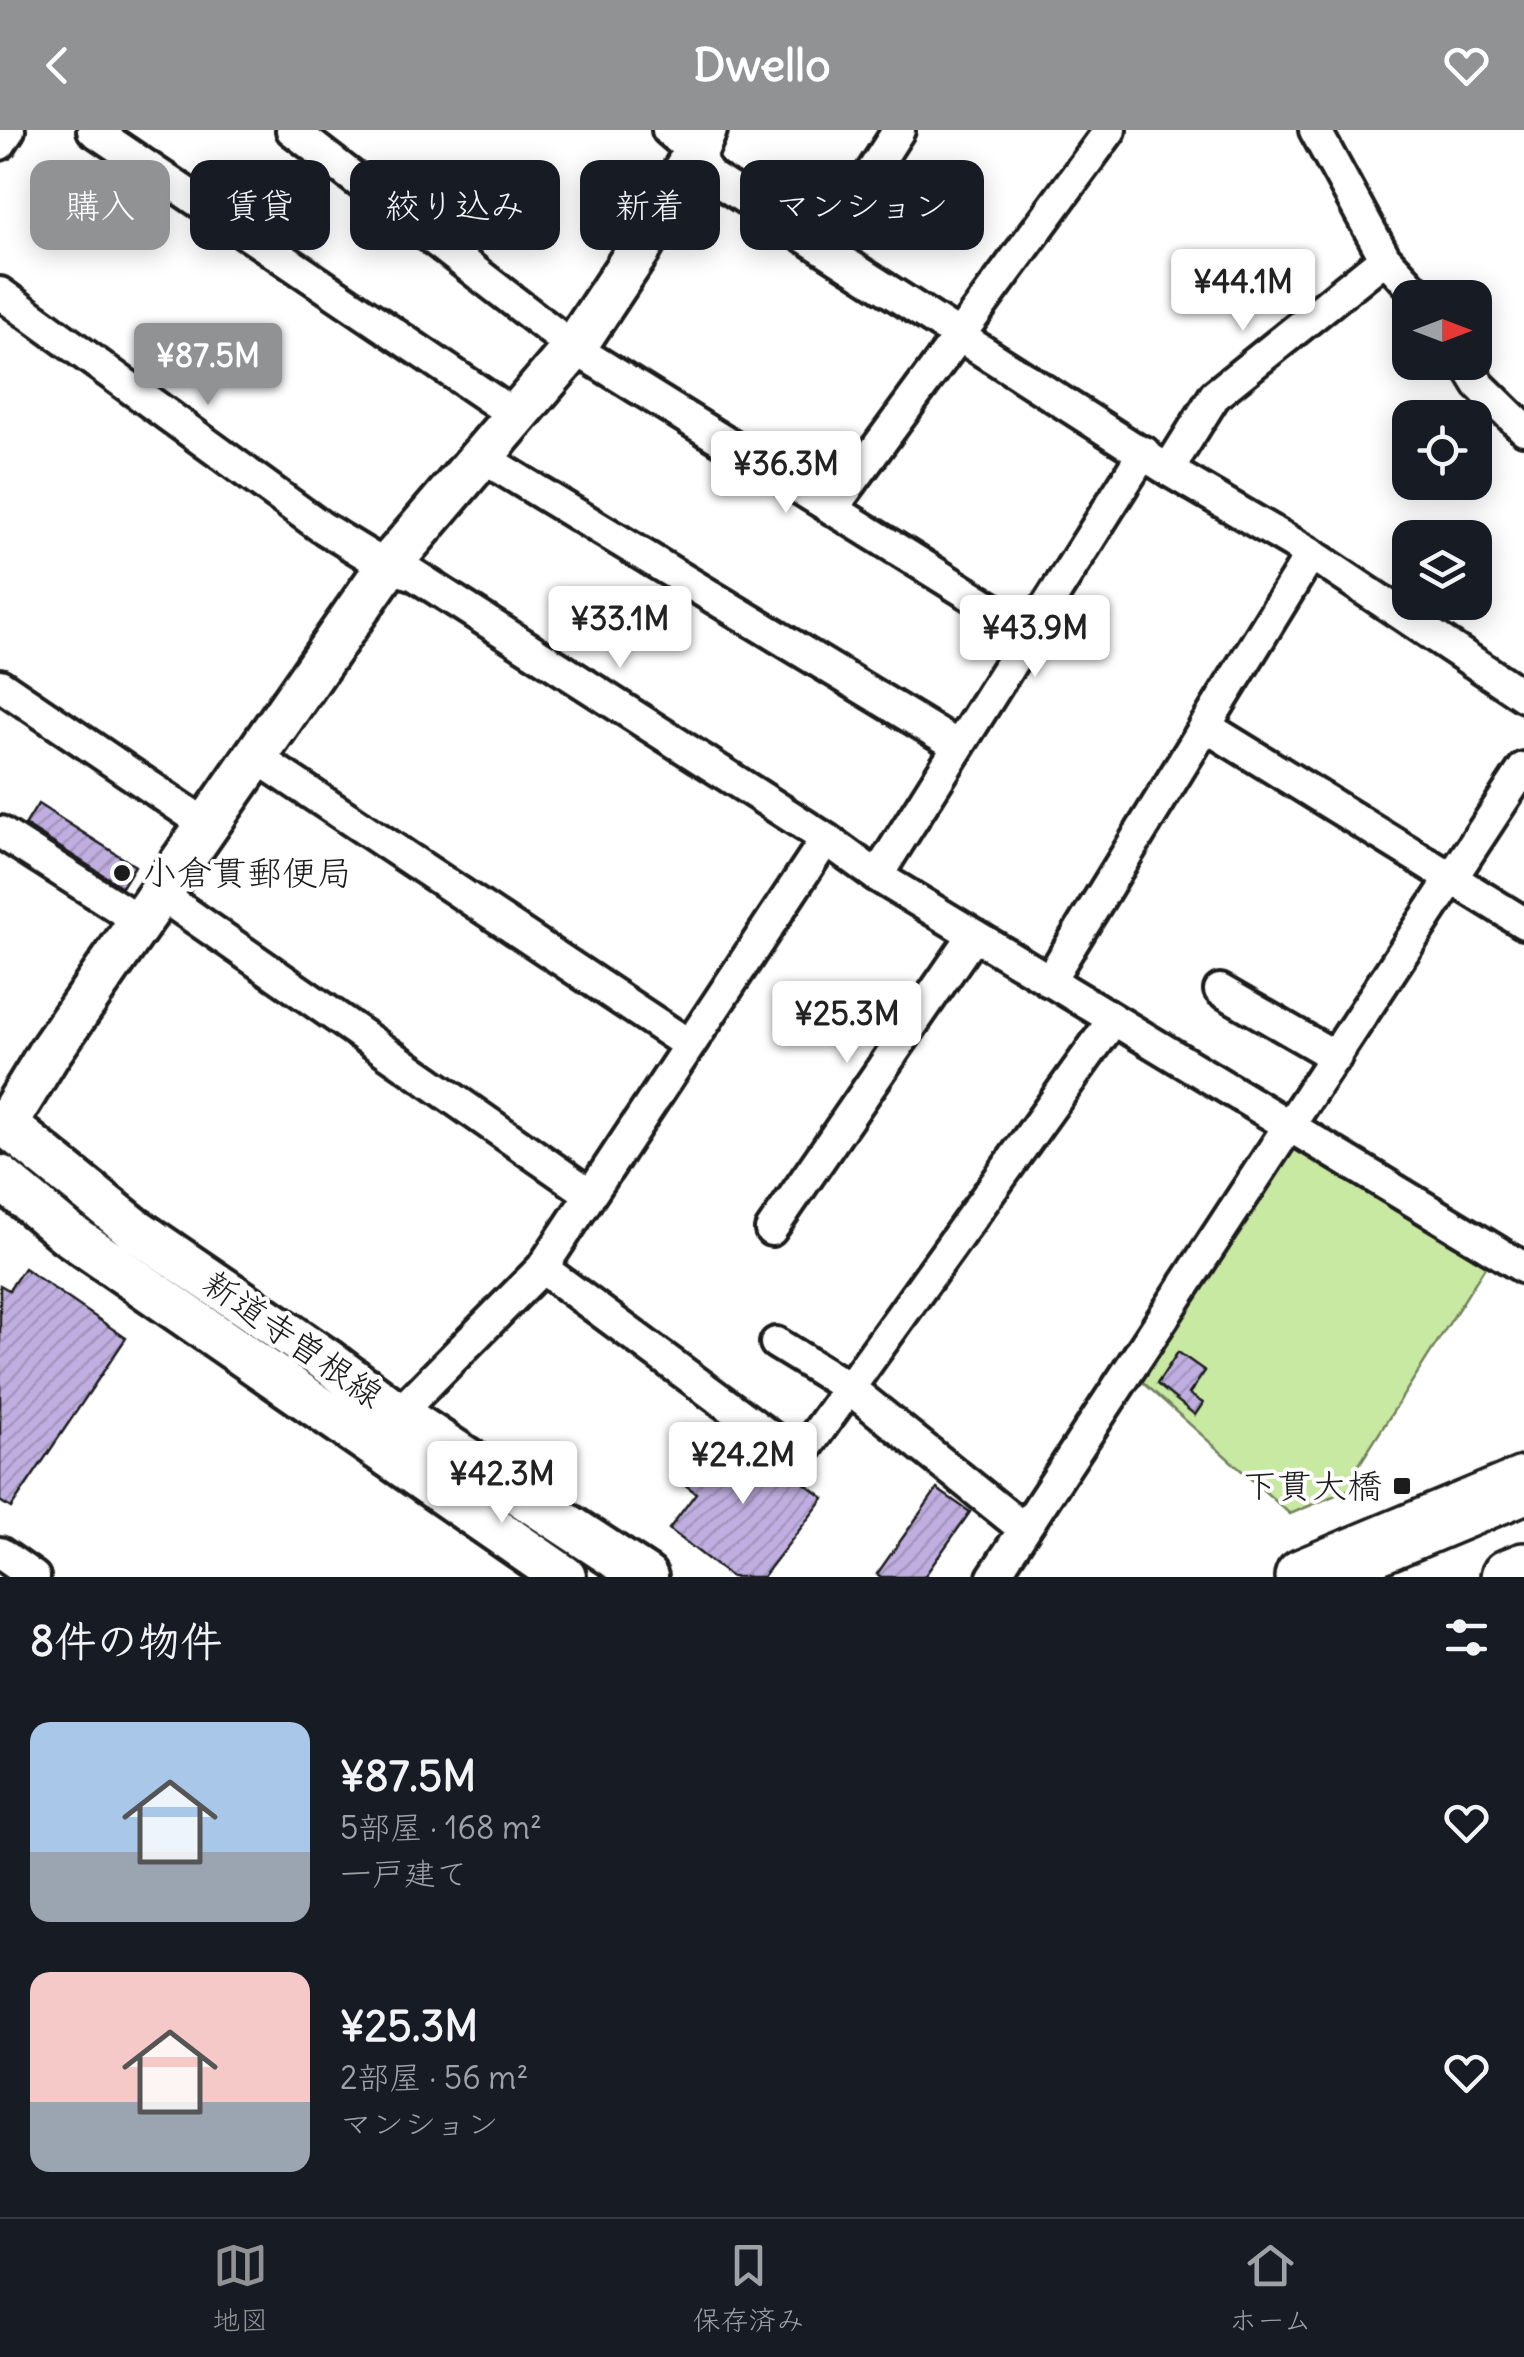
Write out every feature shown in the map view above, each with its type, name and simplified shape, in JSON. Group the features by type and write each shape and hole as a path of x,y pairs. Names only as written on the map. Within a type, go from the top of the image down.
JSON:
{"highway":[{"path":"1303,1577 1524,1485"},
{"path":"1509,1577 1524,1571"}],"main road":[{"path":"2,1130 48,1053 387,567 574,348 640,248 690,138"},
{"name":"新道寺曽根線","path":"2,1130 132,1227 398,1414 646,1577"},
{"name":"新道寺曽根線","path":"0,1177 67,1233 564,1577"}],"street":[{"path":"0,144 9,130"},
{"path":"93,130 516,416"},
{"path":"292,130 574,348 1030,632"},
{"path":"880,160 900,130"},
{"path":"832,509 1110,130"},
{"path":"1315,130 1385,258 1405,280"},
{"path":"690,138 710,176 740,194"},
{"path":"830,250 1156,461 1311,554 1524,696"},
{"path":"876,876 1030,632 1156,461 1215,395 1385,258"},
{"path":"0,293 320,526 387,567 413,574 826,839 876,876 1524,1268"},
{"path":"1476,380 1524,429"},
{"path":"480,456 958,746"},
{"path":"1049,980 1311,554"},
{"path":"0,685 208,826"},
{"path":"1205,726 1524,923"},
{"path":"256,757 690,1045"},
{"path":"993,1577 1524,768"},
{"path":"0,832 150,908 590,1194"},
{"path":"398,1414 542,1268 826,839"},
{"path":"771,1230 973,936"},
{"path":"1220,990 1336,1057"},
{"path":"542,1268 800,1458 1113,1020"},
{"path":"776,1343 848,1388 1024,1530"},
{"path":"0,1553 34,1577"}],"green space":[{"path":"1289,1143 1487,1264 1357,1468 1372,1480 1290,1514 1136,1376"}],"building":[{"path":"38,804 135,866 122,887 25,825"},
{"path":"24,1268 126,1338 11,1508 0,1501 0,1285 9,1290"},
{"path":"1178,1352 1205,1371 1189,1394 1203,1403 1195,1415 1157,1384"},
{"path":"729,1425 824,1498 763,1577 731,1577 669,1529 696,1493 684,1484"},
{"path":"937,1489 970,1512 924,1577 881,1577 877,1574"}],"place":[{"name":"小倉貫郵便局","path":"122,873"},
{"name":"下貫大橋","path":"1402,1486"}]}
